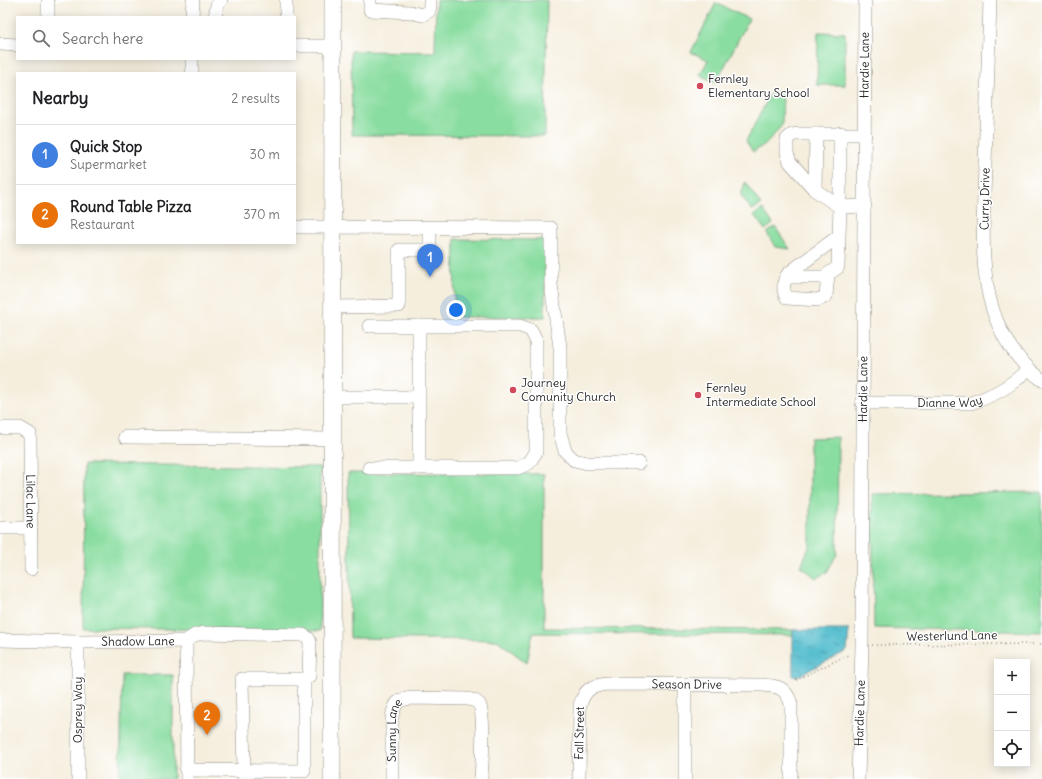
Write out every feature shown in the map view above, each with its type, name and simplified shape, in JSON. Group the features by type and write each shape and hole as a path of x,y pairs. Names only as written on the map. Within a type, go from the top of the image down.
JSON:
{"main road":[{"path":"332,779 333,0"}],"street":[{"path":"48,0 48,16"},
{"path":"192,16 193,0"},
{"path":"215,16 217,5 221,0"},
{"path":"286,0 286,16"},
{"path":"370,0 370,10 410,12 422,15 429,11 430,0"},
{"name":"Hardie Lane","path":"858,779 857,649 865,206 865,0"},
{"name":"Curry Drive","path":"990,0 984,233 986,280 991,304 998,326 1011,350 1028,369 1042,380"},
{"path":"0,44 16,45"},
{"path":"296,46 333,46"},
{"path":"192,60 192,72"},
{"path":"815,190 816,134"},
{"path":"839,236 789,273 786,277 784,292 787,298 818,300 826,296 828,274 838,266 840,207 840,134"},
{"path":"865,134 792,135 787,139 786,144 790,162 815,190 840,207 865,206"},
{"path":"296,227 551,228 551,285 560,347 560,433 565,451 574,460 587,464 639,463"},
{"path":"333,307 399,306 399,250 430,250 430,228"},
{"path":"786,277 827,277"},
{"path":"369,326 520,326 531,330 536,340 536,452 529,463 518,468 369,468"},
{"path":"419,326 419,468"},
{"name":"Dianne Way","path":"862,403 971,403 987,398 1002,390 1028,369"},
{"path":"333,397 419,397"},
{"name":"Lilac Lane","path":"0,428 20,428 30,434 31,569"},
{"path":"125,436 333,439"},
{"path":"0,528 31,528"},
{"path":"186,641 195,635 203,633 303,635 308,638 310,642 309,676 304,679 242,679 244,775"},
{"name":"Shadow Lane","path":"0,640 78,642 186,641 186,775"},
{"name":"Osprey Way","path":"78,642 78,779"},
{"path":"186,775 259,775 281,771 304,771 304,679"},
{"name":"Season Drive","path":"588,690 596,686 607,684 762,685 778,687 785,690 791,704 791,779"},
{"path":"685,685 685,779"},
{"name":"Fall Street","path":"579,779 580,705 583,696 588,690"},
{"name":"Sunny Lane","path":"392,779 392,717 396,704 404,698 463,698 474,700 478,703 481,708 482,715 481,779"}],"path":[{"name":"Westerlund Lane","path":"857,649 1042,644"},
{"path":"796,680 857,649"}],"green space":[{"path":"436,0 547,0 545,136 352,135 351,51 435,52"},
{"path":"716,3 749,19 716,83 700,75 708,60 691,52"},
{"path":"818,32 845,33 845,85 817,85"},
{"path":"772,91 783,91 782,125 768,142 753,152 746,141"},
{"path":"745,182 761,205 752,210 741,196"},
{"path":"763,209 773,224 765,230 754,215"},
{"path":"775,227 790,249 775,247 767,233"},
{"path":"455,239 545,240 545,317 454,317"},
{"path":"838,437 837,554 827,572 816,578 801,566 810,545 810,438"},
{"path":"84,464 320,467 320,631 83,628"},
{"path":"348,473 544,474 544,628 793,630 793,635 533,633 527,663 497,640 350,638"},
{"path":"1042,492 1042,632 874,628 872,494"},
{"path":"122,675 173,675 173,779 120,779"}],"water":[{"path":"793,630 849,630 847,651 796,677 793,676"}],"place":[{"name":"Fernley Elementary School","path":"700,86"},
{"name":"Quick Stop","path":"430,277"},
{"name":"Journey Comunity Church","path":"513,390"},
{"name":"Fernley Intermediate School","path":"698,395"},
{"name":"Round Table Pizza","path":"207,735"}]}
